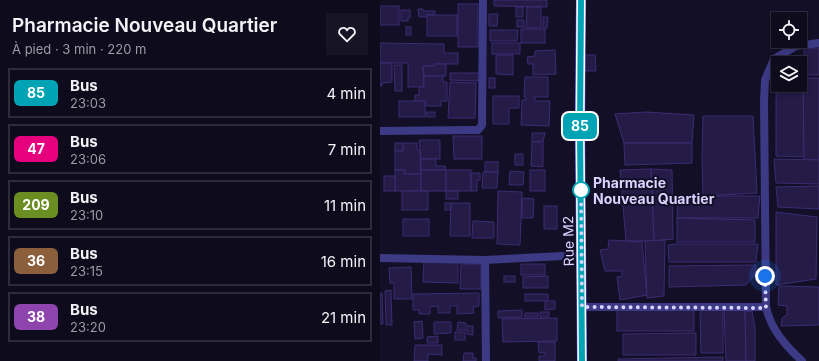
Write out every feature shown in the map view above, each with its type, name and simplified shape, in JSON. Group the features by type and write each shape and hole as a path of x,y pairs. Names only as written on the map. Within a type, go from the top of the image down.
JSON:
{"main road":[{"name":"Rue M2","path":"581,0 580,128 582,361"}],"street":[{"path":"380,131 478,130 482,126 483,0"},
{"path":"802,361 778,336 768,318 766,308 765,80 774,59 796,46 819,43"},
{"path":"380,258 485,260 582,255"},
{"path":"485,260 486,361"},
{"path":"582,307 766,308"}],"building":[{"path":"494,0 547,0 547,7 494,6"},
{"path":"458,4 478,4 478,47 458,47"},
{"path":"380,6 399,6 399,25 380,25"},
{"path":"516,7 523,7 523,17 516,17"},
{"path":"527,7 541,7 541,28 526,28"},
{"path":"418,9 423,9 423,11 435,11 435,14 426,15 426,17 419,17"},
{"path":"401,10 410,10 410,18 408,18 408,21 401,21"},
{"path":"489,14 498,14 497,26 489,26"},
{"path":"427,15 457,15 457,36 427,36"},
{"path":"543,17 548,17 547,28 543,28"},
{"path":"517,20 524,20 524,27 517,27"},
{"path":"406,27 411,27 411,35 406,35"},
{"path":"521,29 545,29 545,43 521,43"},
{"path":"490,30 518,30 517,41 490,41"},
{"path":"380,43 444,44 444,53 458,53 458,64 434,64 434,66 423,66 424,87 408,87 408,63 380,63"},
{"path":"492,43 520,43 520,54 492,54"},
{"path":"804,48 819,48 819,75 807,75 807,56 804,56"},
{"path":"555,50 556,74 533,75 533,64 528,64 527,57 535,56 535,51"},
{"path":"496,55 513,55 513,75 496,74"},
{"path":"585,55 595,55 596,71 585,71"},
{"path":"380,63 392,63 392,82 382,83 382,86 380,86"},
{"path":"434,64 446,64 446,76 424,76 423,66 434,66"},
{"path":"394,65 402,65 402,91 395,91"},
{"path":"450,73 479,73 479,81 450,80"},
{"path":"424,76 443,76 443,82 447,82 447,101 441,101 441,106 425,106 425,101 415,101 415,95 419,95 419,87 424,87"},
{"path":"525,77 548,77 548,97 535,97 535,101 550,101 549,126 521,125 522,100 526,100 526,97 524,97"},
{"path":"489,78 495,78 495,88 489,88"},
{"path":"807,78 819,78 819,160 804,160 803,92 807,92"},
{"path":"450,82 476,83 475,118 448,118"},
{"path":"776,92 803,92 804,157 776,156"},
{"path":"493,96 519,96 519,108 509,108 509,124 493,124"},
{"path":"399,101 425,101 425,117 399,117"},
{"path":"426,112 435,112 435,117 427,117"},
{"path":"646,112 694,115 692,143 624,143 615,114"},
{"path":"703,116 753,116 757,193 703,196"},
{"path":"532,133 545,133 543,142 532,142"},
{"path":"453,136 482,136 482,159 454,159"},
{"path":"419,140 440,140 440,159 421,159"},
{"path":"532,142 543,142 543,167 531,166"},
{"path":"395,143 403,143 403,151 395,151"},
{"path":"403,143 417,143 417,150 420,150 421,174 404,174 405,170 395,170 395,151 403,151"},
{"path":"624,143 692,143 692,163 625,165"},
{"path":"515,154 523,154 523,165 515,165"},
{"path":"421,159 436,159 436,166 445,166 446,170 421,170"},
{"path":"774,159 819,160 819,184 776,183"},
{"path":"485,162 498,162 498,172 485,172"},
{"path":"651,169 672,170 673,239 654,241"},
{"path":"651,169 654,241 626,241 620,170"},
{"path":"395,170 405,170 404,174 421,174 421,191 395,191"},
{"path":"421,170 446,170 446,191 421,191"},
{"path":"446,170 471,170 471,191 446,191"},
{"path":"530,170 545,170 545,191 530,191"},
{"path":"510,171 524,172 523,185 509,185"},
{"path":"483,172 498,172 497,188 482,188"},
{"path":"471,173 480,173 480,180 477,180 477,191 471,191"},
{"path":"384,176 395,176 395,191 384,191"},
{"path":"819,186 819,209 778,207 776,187"},
{"path":"402,191 428,191 428,210 402,210"},
{"path":"446,191 458,191 458,199 446,199"},
{"path":"498,191 522,192 520,245 497,244"},
{"path":"678,196 760,196 758,218 677,218"},
{"path":"522,198 534,199 533,218 522,218"},
{"path":"445,203 451,203 451,210 445,210"},
{"path":"451,203 470,203 470,236 450,236"},
{"path":"544,206 557,206 557,229 544,229"},
{"path":"776,212 817,217 816,279 776,285"},
{"path":"677,218 755,220 755,242 677,242"},
{"path":"403,219 429,219 429,236 403,236"},
{"path":"473,221 494,222 494,238 472,238"},
{"path":"609,240 642,242 647,295 620,300 617,277 622,276 622,271 605,271 600,250 608,249"},
{"path":"665,240 664,296 647,298 645,241"},
{"path":"758,244 756,262 669,262 668,245"},
{"path":"424,261 458,262 458,283 423,282"},
{"path":"461,264 481,264 481,289 460,289"},
{"path":"521,264 545,264 545,275 521,275"},
{"path":"756,265 755,275 746,285 669,287 669,266"},
{"path":"411,267 412,299 394,299 394,283 390,283 389,268"},
{"path":"504,276 515,276 515,282 504,282"},
{"path":"548,276 548,288 523,288 523,277"},
{"path":"779,286 819,287 819,325 781,326 782,318 787,315 787,306 778,305"},
{"path":"391,290 392,325 386,325 385,291"},
{"path":"380,293 382,293 383,324 380,324"},
{"path":"479,293 479,306 473,307 474,313 457,314 457,306 450,306 450,313 438,313 438,306 430,307 430,314 419,314 419,310 413,310 413,294"},
{"path":"525,294 548,294 548,301 525,301"},
{"path":"545,301 555,301 555,309 545,310"},
{"path":"700,309 723,309 723,353 701,353"},
{"path":"724,309 745,309 746,361 726,361"},
{"path":"522,310 522,317 498,318 498,311"},
{"path":"617,310 694,310 694,331 617,331"},
{"path":"752,311 755,328 755,361 746,361 745,312"},
{"path":"540,312 549,312 549,317 540,317"},
{"path":"525,313 538,313 538,317 524,317"},
{"path":"557,318 557,341 503,342 502,319"},
{"path":"422,321 423,338 415,339 414,322"},
{"path":"434,322 451,322 451,333 434,334"},
{"path":"458,322 466,323 466,326 473,326 473,335 467,334 467,330 457,330"},
{"path":"455,332 465,332 465,340 455,340"},
{"path":"696,333 696,355 623,355 623,334"},
{"path":"438,336 438,343 427,343 427,337"},
{"path":"538,342 555,342 555,361 539,361 539,356 545,356 545,353 539,353"},
{"path":"415,345 442,345 442,355 428,354 428,361 414,361"},
{"path":"464,353 473,353 473,358 476,358 476,361 463,361"},
{"path":"723,357 723,361 618,361 618,359"}],"bus line":[{"name":"85","path":"581,0 580,128 582,361"}],"place":[{"name":"Pharmacie Nouveau Quartier","path":"581,190"}],"route":[{"path":"581,190 582,307 766,308 765,276"}]}
